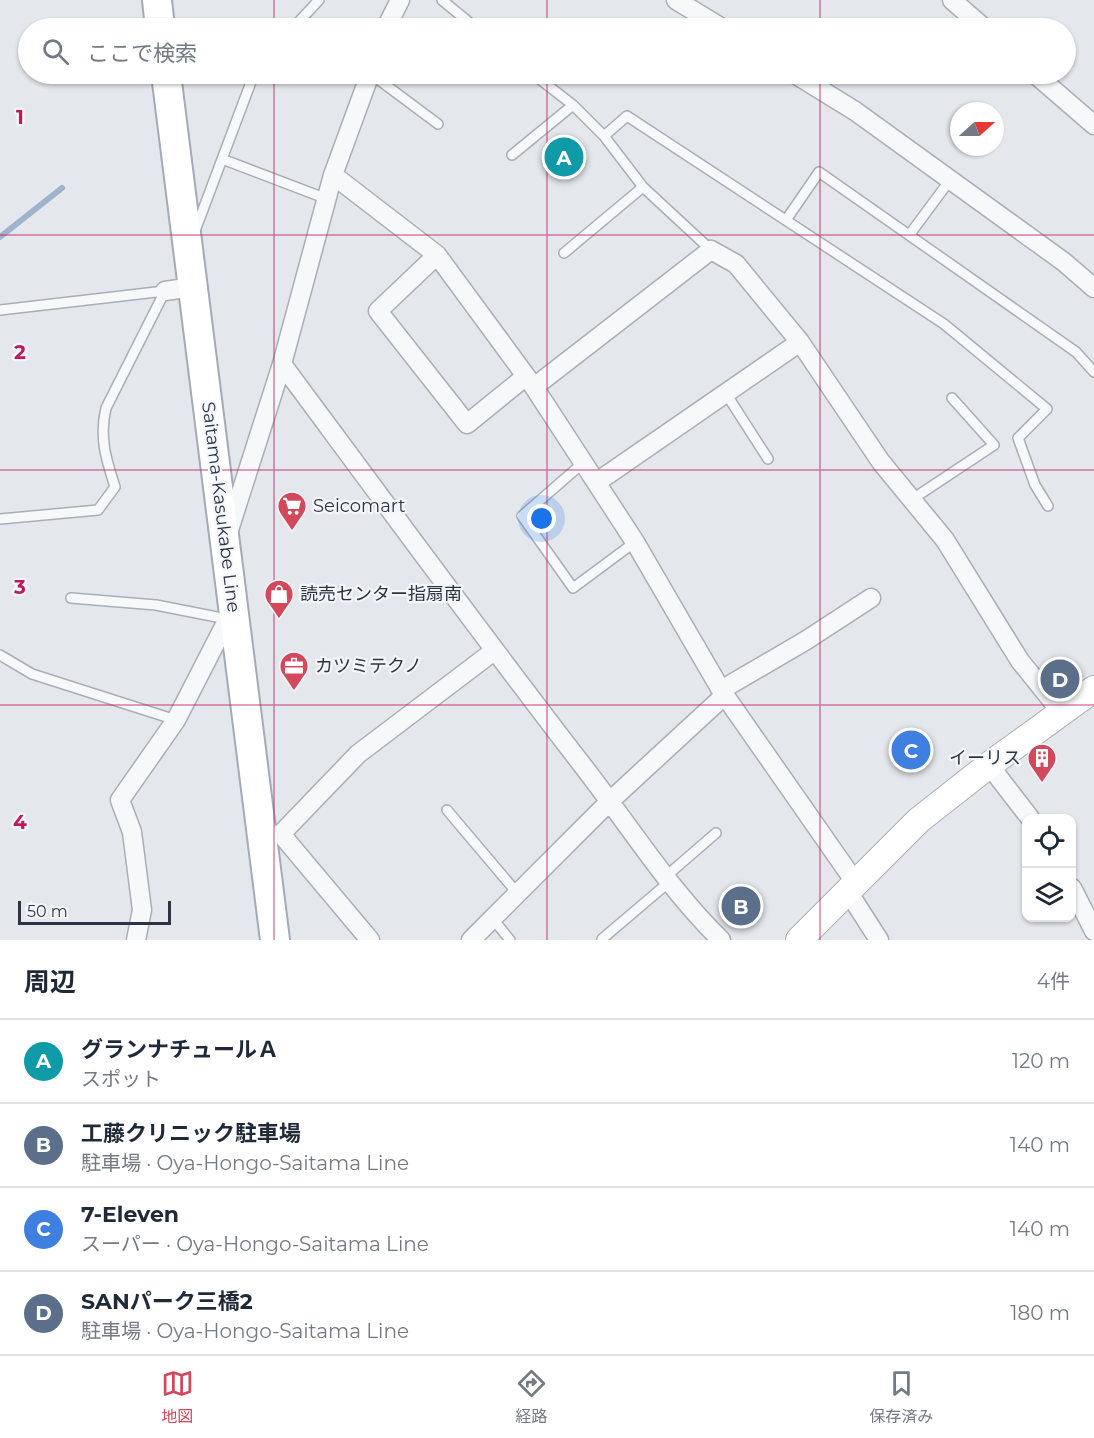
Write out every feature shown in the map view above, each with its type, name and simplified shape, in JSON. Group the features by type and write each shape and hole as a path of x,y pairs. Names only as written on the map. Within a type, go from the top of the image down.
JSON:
{"main road":[{"path":"157,0 159,18"},
{"name":"Saitama-Kasukabe Line","path":"167,84 188,249 179,289 226,541 230,613 271,834 275,940"},
{"path":"799,940 919,820 989,765 1094,691"}],"street":[{"path":"391,18 400,0"},
{"path":"676,0 706,18"},
{"path":"952,0 973,18"},
{"path":"226,541 282,364 333,175 367,84"},
{"path":"811,84 855,111 1064,262 1094,288"},
{"path":"1047,84 1094,125"},
{"path":"333,175 436,255 530,382 635,542 723,692 851,886 879,940"},
{"path":"436,255 378,311 467,424 530,382 711,250 736,264 800,342 881,462 945,540 1020,661 1062,712"},
{"path":"597,482 800,342"},
{"path":"282,364 494,651 610,801 666,881 721,940"},
{"path":"471,940 723,692 871,598"},
{"path":"136,940 142,910 132,832 120,800 176,720 230,613"},
{"path":"370,940 271,834 358,754 494,651"},
{"path":"989,765 1026,814"},
{"path":"1076,897 1094,931"}],"lane":[{"path":"303,18 319,0"},
{"path":"442,0 464,18"},
{"path":"188,249 250,84"},
{"path":"384,84 438,124"},
{"path":"546,84 573,105 604,136 643,187 711,250"},
{"path":"512,155 573,105"},
{"path":"604,136 627,116 944,324 1047,409 1018,438 1035,485 1048,506"},
{"path":"222,159 327,199"},
{"path":"786,220 819,172 1076,352 1094,372"},
{"path":"910,234 950,180"},
{"path":"564,253 643,187"},
{"path":"0,310 179,289"},
{"path":"0,519 98,510 115,487 103,447 101,429 106,408 179,289"},
{"path":"725,392 768,459"},
{"path":"911,500 993,445 952,398"},
{"path":"584,462 522,516 573,588 635,542"},
{"path":"71,598 230,613"},
{"path":"0,655 32,674 176,720"},
{"path":"447,810 518,894"},
{"path":"602,939 717,833"},
{"path":"493,919 510,940"}],"waterway":[{"path":"0,237 62,188"}],"place":[{"name":"グランナチュールＡ","path":"564,157"},
{"name":"Seicomart","path":"292,532"},
{"name":"読売センター指扇南","path":"279,620"},
{"name":"SANパーク三橋2","path":"1060,679"},
{"name":"カツミテクノ","path":"294,692"},
{"name":"7-Eleven","path":"911,750"},
{"name":"イーリス","path":"1042,784"},
{"name":"工藤クリニック駐車場","path":"741,906"}]}
